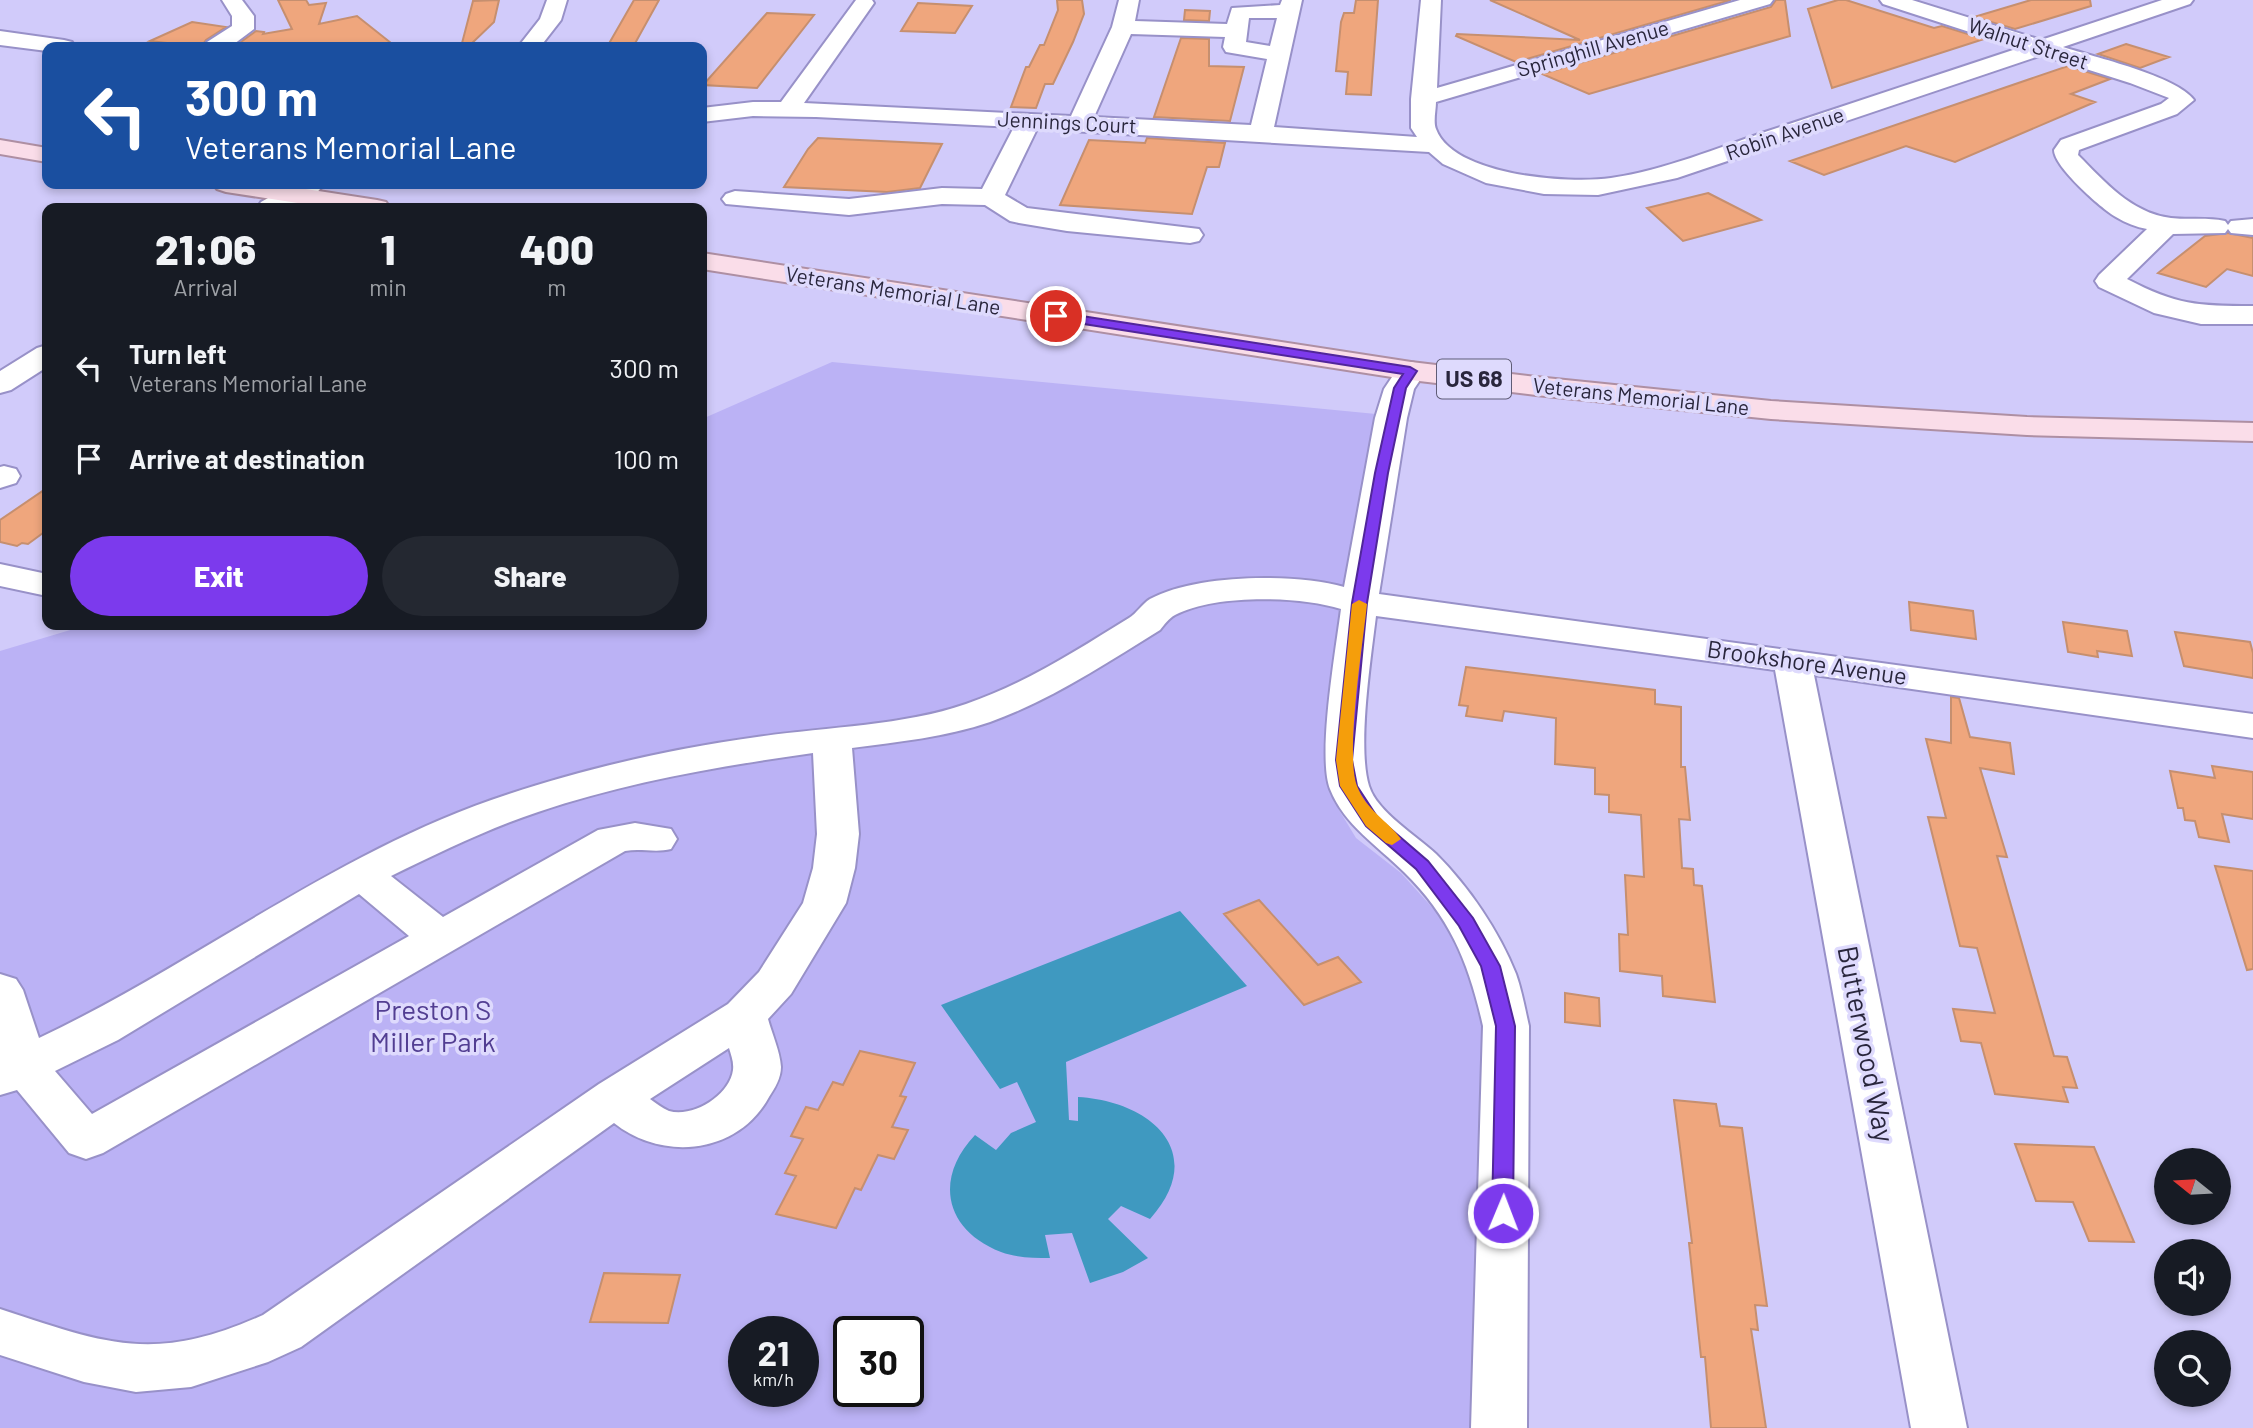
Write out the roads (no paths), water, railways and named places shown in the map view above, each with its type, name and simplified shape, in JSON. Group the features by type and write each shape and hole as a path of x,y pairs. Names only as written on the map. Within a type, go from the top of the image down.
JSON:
{"main road":[{"path":"0,147 42,154"},
{"path":"302,189 357,203"},
{"name":"Veterans Memorial Lane","path":"707,262 1410,371 1772,410 2027,426 2253,432"}],"street":[{"path":"223,42 243,29 243,16 232,0"},
{"path":"533,42 550,20 557,0"},
{"path":"1080,123 1123,27 1129,0"},
{"path":"1431,0 1423,99 1423,128 1431,145"},
{"name":"Springhill Avenue","path":"1423,99 1763,0"},
{"name":"Walnut Street","path":"1890,0 2041,47 2178,94 2182,100 2169,109 2070,145 2066,150 2066,156 2126,213 2167,225"},
{"name":"Robin Avenue","path":"1431,145 1461,165 1498,178 1588,188 1630,183 1668,173 2183,0"},
{"path":"790,109 864,2"},
{"path":"1261,133 1291,6 1239,12 1234,47 1279,54"},
{"path":"1123,27 1237,31"},
{"path":"0,38 42,44"},
{"name":"Jennings Court","path":"707,115 790,109 1261,133 1431,145"},
{"path":"991,197 1029,121"},
{"path":"278,203 302,189"},
{"path":"735,199 849,207 942,196 991,197 1019,215 1068,223 1190,235"},
{"path":"2236,227 2167,225 2109,281 2154,304 2201,315 2253,315"},
{"path":"0,358 42,335"},
{"path":"0,384 42,357"},
{"path":"1410,371 1400,388 1391,422 1360,603 1344,760 1349,786 1372,822 1422,865 1466,923 1490,966 1506,1026 1499,1428"},
{"path":"0,575 42,585"},
{"name":"Brookshore Avenue","path":"832,740 942,723 1006,703 1060,676 1147,622 1215,609 1244,607 1316,612 1360,603 2253,726"},
{"name":"Butterwood Way","path":"1792,661 1939,1428"},
{"path":"0,1332 99,1363 137,1369 173,1367 253,1345 282,1331 616,1097 744,1016 775,983 824,904 834,868 838,834 832,740 679,762 572,788 476,821 361,874 102,1028 12,1072"},
{"path":"0,990 12,1072 86,1140 613,840 635,836 656,839"},
{"path":"361,874 441,939"},
{"path":"616,1097 642,1120 673,1130 699,1128 728,1113 747,1097 758,1068 744,1016"}],"water":[{"path":"1180,911 1247,986 1066,1062 1069,1120 1078,1121 1078,1097 1128,1108 1164,1134 1173,1152 1174,1172 1167,1195 1150,1219 1121,1206 1108,1219 1148,1258 1123,1272 1090,1283 1072,1233 1045,1235 1050,1258 1013,1255 982,1242 967,1230 957,1217 951,1201 950,1185 954,1168 962,1151 975,1135 996,1150 1011,1133 1036,1122 1017,1082 1000,1089 941,1005"}],"park label":[{"name":"Preston S Miller Park","path":"433,1026"}]}
